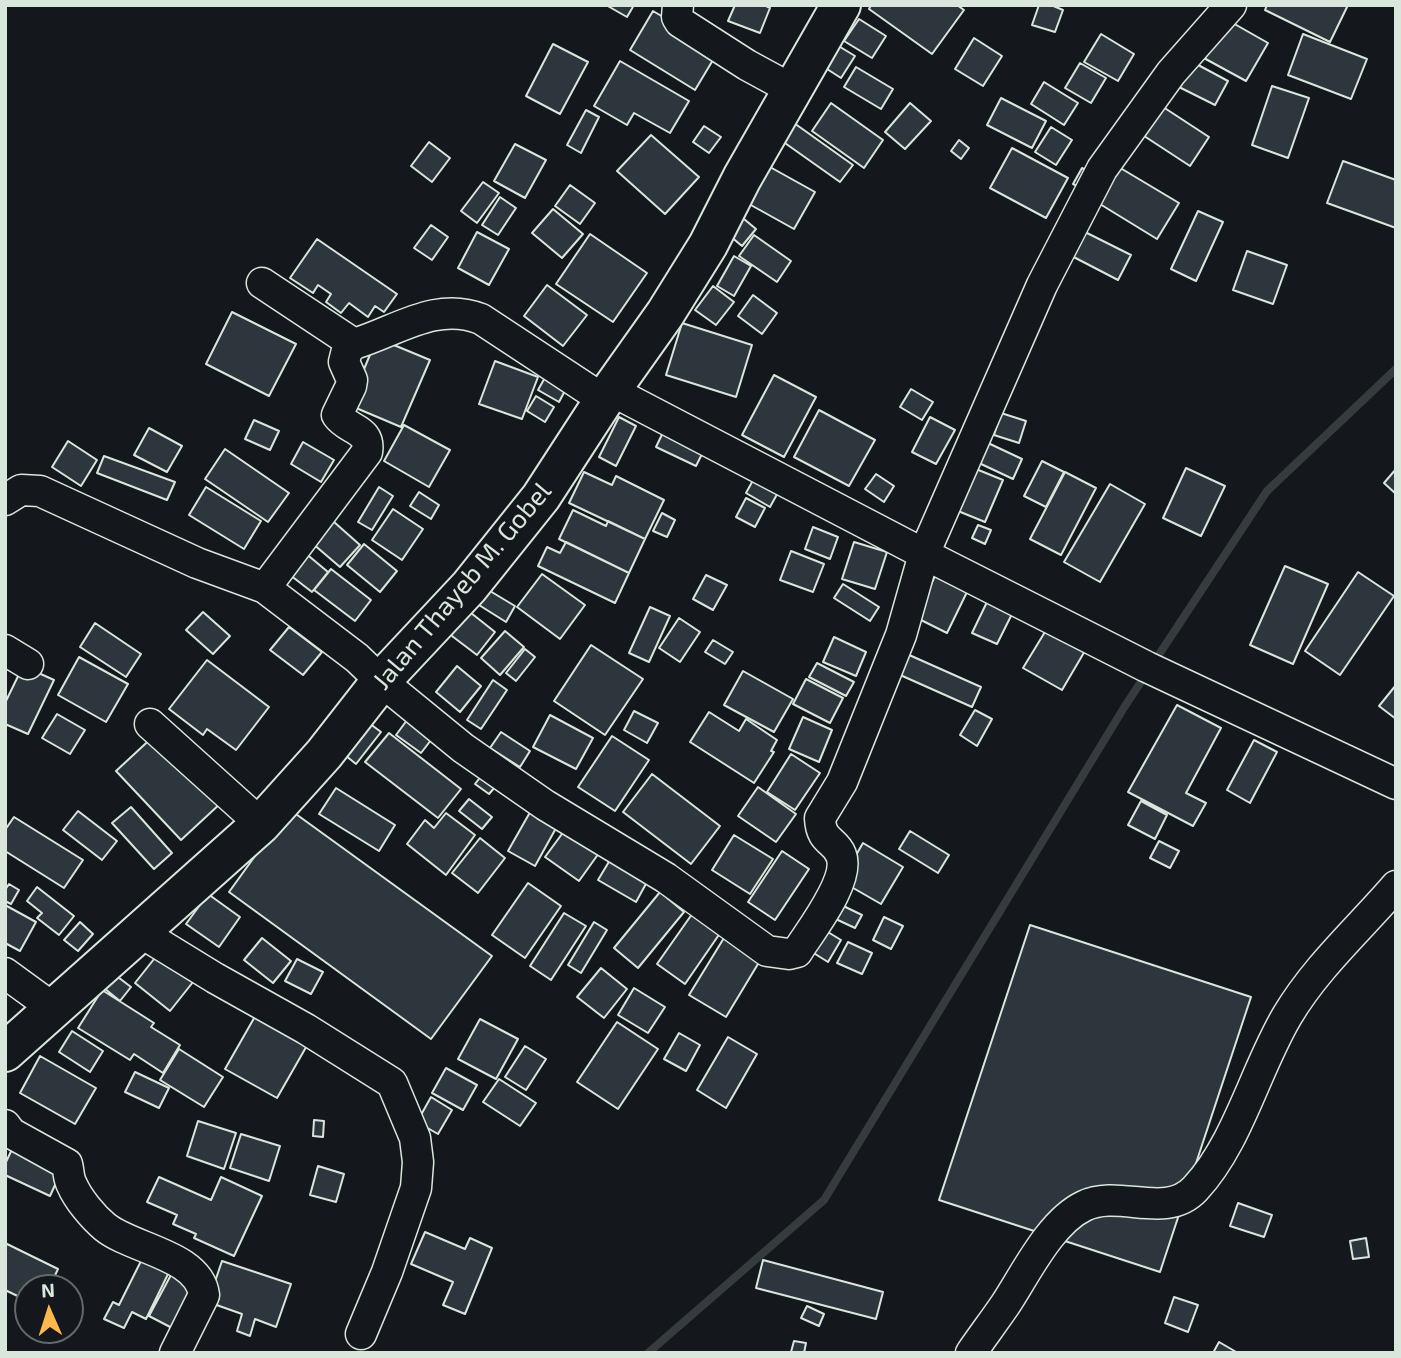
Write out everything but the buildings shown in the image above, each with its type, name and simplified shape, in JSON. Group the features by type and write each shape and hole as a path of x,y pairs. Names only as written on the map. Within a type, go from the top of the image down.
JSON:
{"main road":[{"name":"Jalan Thayeb M. Gobel","path":"5,1052 261,824 324,754 381,681 469,587 541,497 665,314 708,245 742,178 841,5"}],"street":[{"path":"678,5 677,18 680,22 747,65 793,90"},
{"path":"5,500 21,490 40,491 197,563 265,588 357,658 463,748 545,805 666,878 767,951 789,954 797,952 825,909 843,870 841,852 822,833 820,818 842,782 901,635 924,554 1012,348 1102,169 1171,73 1231,5"},
{"path":"262,283 354,344"},
{"path":"265,588 367,452 369,443 365,436 337,415 352,380 344,362 347,350 354,344 430,315 466,313 481,319 608,396 1147,667 1396,784"},
{"path":"150,724 261,824"},
{"path":"971,1353 1045,1243 1067,1217 1098,1201 1114,1199 1161,1204 1184,1198 1194,1191 1215,1165 1287,1016 1332,954 1396,886"},
{"path":"140,932 306,1029 392,1083 415,1138 418,1162 416,1188 387,1272 361,1334"},
{"path":"5,973 53,1008"},
{"path":"5,1125 11,1133 67,1164 73,1187 103,1225 116,1234 185,1266 197,1277 204,1295 175,1353"}],"waterway":[{"path":"648,1353 824,1200 1125,706 1267,491 1396,369"}]}
